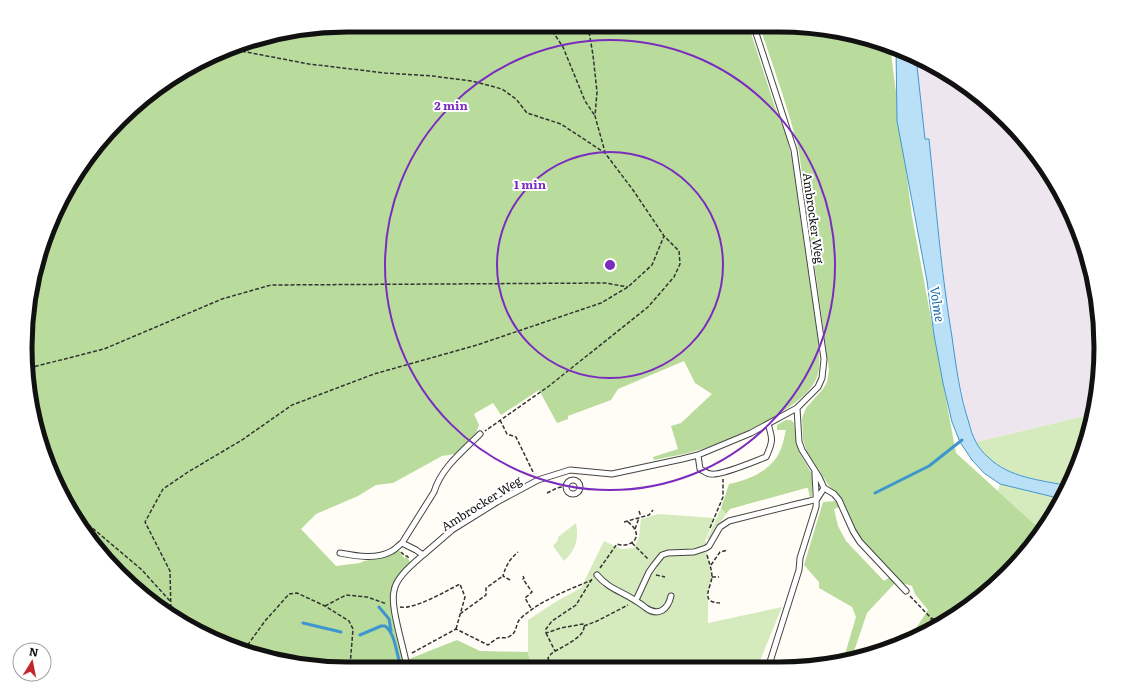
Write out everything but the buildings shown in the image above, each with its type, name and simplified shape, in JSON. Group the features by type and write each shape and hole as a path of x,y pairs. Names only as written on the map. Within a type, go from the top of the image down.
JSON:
{"lane":[{"name":"Ambrocker Weg","path":"406,662 394,606 394,590 402,576 423,555 452,530 497,502 538,480 570,470 612,474 698,455 768,424 797,408 818,387 822,378 824,359 794,150 756,32"},
{"path":"797,408 799,442 824,488 834,494 839,500 852,531 860,542 906,591"},
{"path":"698,455 700,469 713,475 766,457 772,438 768,424"},
{"path":"340,553 364,557 382,555 392,551 402,543 434,492 437,482 450,464 480,434"},
{"path":"575,480 578,470"},
{"path":"815,471 815,491 817,499"},
{"path":"575,480 580,485 581,492 570,494 566,489 566,486 569,481 575,480"},
{"path":"770,662 799,570 800,558 817,499 824,488"},
{"path":"636,600 645,579 662,555 668,553 694,552 706,548 709,546 720,527 729,521 817,499"},
{"path":"402,543 423,555"},
{"path":"597,575 603,582 623,595 636,600 647,609 656,612 661,611 668,606 671,596"}],"path":[{"path":"553,32 563,46 585,102 595,116"},
{"path":"589,32 597,92 595,116 605,153"},
{"path":"240,51 309,64 472,81 502,89 516,99 527,113 561,124 605,153 633,190 664,236 679,251 680,264 674,277 648,307 550,386 480,434"},
{"path":"171,608 170,571 145,522 164,489 182,476 242,440 292,405 374,374 477,345 601,303 628,288 652,265 664,236"},
{"path":"33,367 104,349 222,299 271,285 605,283 628,288"},
{"path":"500,420 507,434 516,437 538,480"},
{"path":"709,531 723,498 722,473"},
{"path":"547,493 557,488 566,486"},
{"path":"635,529 625,522 649,515 653,510"},
{"path":"597,575 605,560 617,544 625,546 635,540 635,529 640,518 639,511"},
{"path":"81,516 90,526 142,570 171,601"},
{"path":"632,543 654,565"},
{"path":"706,548 712,577 708,590 708,599 712,602 720,603"},
{"path":"400,550 411,561"},
{"path":"710,566 720,552 728,550"},
{"path":"460,614 486,595 486,588 503,576 510,559 518,552"},
{"path":"503,576 510,580"},
{"path":"523,576 523,579 532,592 525,598 532,610"},
{"path":"712,577 719,577"},
{"path":"456,629 488,645 498,638 511,636 516,630 519,619 532,610 567,590 592,580 576,605 547,626 546,634 555,650"},
{"path":"325,606 346,595 367,597 394,606 406,608 430,599 460,584 465,597 456,629 405,656"},
{"path":"906,591 931,618 936,620"},
{"path":"247,645 265,621 289,594 297,593 325,606 349,621 353,630 350,662"},
{"path":"546,634 561,628 583,624 584,626 597,621 636,600"},
{"path":"931,618 932,622"},
{"path":"554,662 549,661 548,658 550,654 581,636 585,629 584,626"}],"shaded area":[{"path":"917,63 937,74 971,97 1002,124 1029,155 1052,190 1070,226 1083,265 1088,286 1094,347 1091,388 1086,416 976,442 969,424 958,375 948,316 929,140 925,139"}],"green space":[{"path":"751,32 775,107 787,137 792,160 818,340 819,368 817,377 810,388 786,410 754,428 697,451 654,460 653,457 678,449 671,426 681,423 712,394 695,383 684,361 618,389 611,400 568,416 568,419 557,423 539,390 501,415 493,403 474,414 479,425 476,433 455,454 442,456 393,483 376,485 358,496 316,514 301,529 336,566 360,563 387,557 399,550 404,558 407,557 410,562 392,589 404,661 457,640 480,651 528,652 530,662 347,662 286,656 246,645 226,638 189,620 155,597 139,584 110,555 97,539 74,504 64,486 49,448 38,408 35,388 32,347 33,326 38,286 43,265 56,226 64,208 74,189 97,155 124,124 139,110 155,97 189,74 226,56 265,43 286,38 326,33"},
{"path":"762,32 800,33 840,38 891,53 912,216 956,453 1038,527 1016,555 987,584 954,609 914,632 928,610 915,594 912,586 902,583 863,542 853,527 842,499 829,486 807,452 803,440 802,418 806,408 823,389 827,382 829,370 799,152 786,105"},
{"path":"1086,416 1077,448 1063,485 1029,478 1005,469 994,463 976,442"},
{"path":"786,420 791,420 794,423 799,452 812,474 812,497 810,498 808,488 806,488 730,509 726,514 721,508 729,484 759,474 771,464 781,449 786,430 777,430 777,425"},
{"path":"1000,484 1056,497 1038,527 998,491"},
{"path":"835,501 840,507 834,509 838,526 846,541 884,581 890,577 895,583 867,613 853,653 845,655 856,617 852,607 819,588 819,582 804,565 823,502"},
{"path":"721,508 726,514 709,540 707,539"},
{"path":"658,514 715,518 705,541 709,546 706,549 712,577 707,595 708,623 782,607 759,662 530,662 528,652 528,620 557,601 581,588 604,541 621,549 634,548 639,537 641,519"},
{"path":"576,523 576,544 564,561 553,546 558,540 558,537"}],"water":[{"name":"Volme","path":"896,55 917,63 925,139 929,139 948,313 961,392 972,433 978,446 984,454 1006,470 1037,480 1063,485 1056,497 1000,484 984,473 972,460 960,442 952,422 943,383 934,335 927,281 897,121"}],"waterway":[{"path":"875,493 929,466 962,440"},
{"path":"379,607 389,619 391,631"},
{"path":"303,623 341,632"},
{"path":"360,635 381,626 385,626 391,633 400,662"}]}
